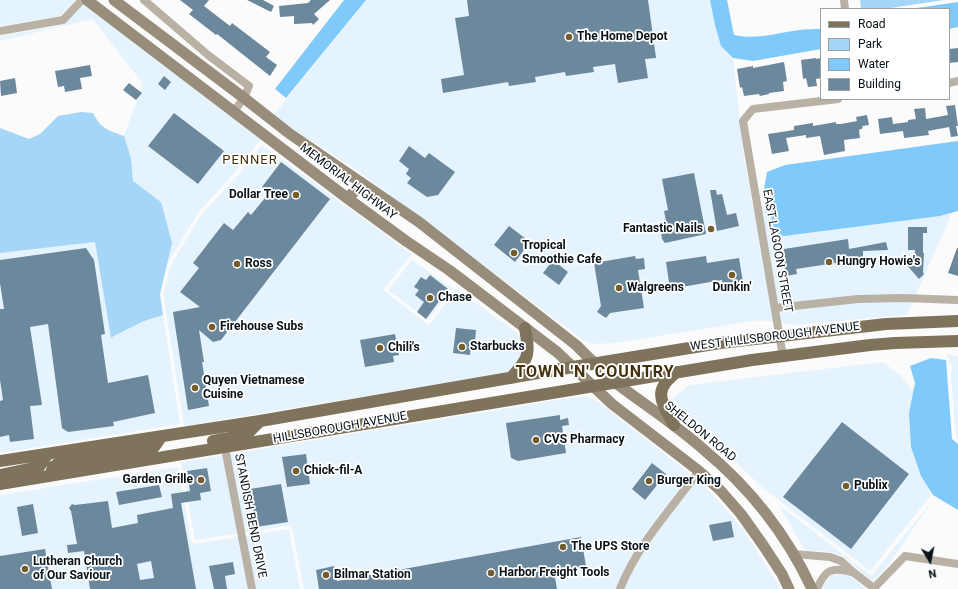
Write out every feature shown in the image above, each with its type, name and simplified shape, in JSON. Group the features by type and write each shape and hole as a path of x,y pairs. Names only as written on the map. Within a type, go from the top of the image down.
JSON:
{"main road":[{"name":"MEMORIAL HIGHWAY","path":"87,0 348,198 406,241 449,270 557,352 593,385"},
{"name":"MEMORIAL HIGHWAY","path":"114,0 290,134 418,222 576,345 615,382"},
{"path":"348,198 362,184"},
{"name":"WEST HILLSBOROUGH AVENUE","path":"594,363 720,343 780,336 886,324 958,321"},
{"path":"511,378 528,356 525,328"},
{"name":"WEST HILLSBOROUGH AVENUE","path":"679,371 752,360 888,343 958,342"},
{"name":"HILLSBOROUGH AVENUE","path":"0,462 260,421 594,363"},
{"path":"674,425 663,404 660,391 667,380 679,371"},
{"name":"HILLSBOROUGH AVENUE","path":"0,484 225,448 679,371"},
{"name":"SHELDON ROAD","path":"615,382 703,448 754,498 780,531 812,589"},
{"path":"593,385 612,404 720,490 741,514 763,544 782,574 789,589"},
{"path":"339,407 343,428"},
{"path":"175,456 188,445 246,436 260,421"},
{"path":"50,476 53,467 59,463 154,448 161,437"},
{"path":"0,475 39,467 47,455"}],"street":[{"path":"0,31 62,20 82,0"},
{"path":"144,0 208,55 249,86 244,98 234,112"},
{"name":"EAST LAGOON STREET","path":"783,357 743,121 753,109 830,100"},
{"path":"775,308 860,299 903,298 958,300"},
{"name":"STANDISH BEND DRIVE","path":"225,448 252,589"},
{"path":"620,589 635,558 648,537 699,472"},
{"path":"794,554 830,557 842,561 853,572 874,588 905,556 958,564"},
{"path":"817,589 828,572 840,569 853,572"}],"shaded area":[{"path":"0,0 75,0 60,16 0,26"},
{"path":"366,0 710,0 721,46 733,58 743,151 753,208 768,205 775,232 940,216 952,213 907,315 795,325 760,320 615,343 595,344 583,340 355,169 273,116"},
{"path":"84,4 301,169 263,141 259,141 237,170 198,213 166,268 161,202 133,181 131,158 124,136 143,84 93,19 0,41 0,36 63,25"},
{"path":"262,145 412,254 383,290 429,325 457,289 520,335 525,345 525,351 512,371 184,426 163,294 171,265 201,215 240,173"},
{"path":"95,242 111,338 144,321 163,315 180,424 0,453 0,253"},
{"path":"412,260 453,289 428,320 388,290"},
{"path":"946,355 958,356 958,439 956,437 951,376 953,365 950,365 949,358"},
{"path":"883,362 900,375 914,392 913,447 931,495 870,571 763,488 671,400 689,385"},
{"path":"575,397 588,397 600,403 689,473 714,496 743,529 781,589 304,589 291,525 195,540 181,462"},
{"path":"178,467 191,541 193,544 289,529 300,589 0,589 0,495"},
{"path":"933,500 886,568 873,582 843,556 830,552 805,550 779,505 870,575 873,574"},
{"path":"840,574 851,576 867,589 824,589 824,584 831,576"}],"green space":[{"path":"860,0 944,0 891,8 861,8"},
{"path":"81,112 93,113 102,126 124,136 131,158 133,181 161,202 172,243 160,294 163,315 144,321 111,338 95,242 0,253 0,128 29,139 40,134 58,116"}],"water":[{"path":"344,0 366,0 286,98 275,89"},
{"path":"710,0 727,0 734,35 750,37 766,36 802,30 820,29 820,49 753,61 733,58 721,46"},
{"path":"958,2 958,27 950,29 950,8 917,8"},
{"path":"958,141 958,211 940,216 784,236 775,232 764,189 767,172 785,165"},
{"path":"931,358 946,360 952,439 958,444 958,510 933,495 921,476 911,447 909,413 915,383 910,366"}],"building":[{"path":"180,0 209,0 204,6 230,26 232,23 270,52 266,57 277,65 270,76 189,14 193,10"},
{"path":"247,0 263,0 274,6 271,12"},
{"path":"311,0 330,0 314,14 319,19 313,25 312,23 294,24 294,16 280,17 279,6 308,3"},
{"name":"The Home Depot","path":"467,0 648,0 656,58 645,59 648,78 618,83 615,64 593,67 594,72 566,76 565,72 535,77 536,82 509,86 508,82 443,93 441,79 464,75 455,18 469,16"},
{"path":"958,48 958,62 950,63 950,49"},
{"path":"820,58 820,78 816,79 817,86 808,87 806,78 803,79 801,60"},
{"path":"784,62 787,81 783,82 784,91 760,96 759,94 744,96 742,87 740,88 737,69 753,66 753,68"},
{"path":"90,65 92,76 80,78 82,89 65,92 64,86 58,87 55,71"},
{"path":"164,76 171,82 165,90 158,84"},
{"path":"15,78 17,93 1,96 0,81"},
{"path":"129,83 142,93 136,100 123,90"},
{"path":"955,105 958,136 951,137 949,127 928,131 929,135 904,138 903,131 880,134 878,119 892,117 893,124 908,122 908,120 916,119 914,109 925,108 926,119 948,115 946,106"},
{"path":"174,113 224,151 198,184 148,146"},
{"path":"867,115 869,125 862,126 863,128 859,130 860,138 844,140 845,151 824,155 820,136 806,138 806,135 786,138 789,151 772,154 768,134 794,130 794,126 813,123 813,126 836,122 836,124 841,124 857,121 856,117"},
{"path":"409,146 425,158 429,153 455,172 438,195 427,197 407,183 411,178 406,174 409,169 399,161"},
{"path":"281,162 330,199 221,340 213,342 199,330 204,362 202,362 209,406 188,410 173,312 200,307 180,292 199,268 193,263 224,223 233,230 248,212 251,215 265,198 269,192 262,187"},
{"path":"694,173 706,234 665,243 662,239 661,232 668,231 664,211 668,210 662,179"},
{"path":"710,190 716,190 717,195 722,194 727,215 736,213 739,226 717,231"},
{"path":"509,226 530,242 515,262 494,245"},
{"path":"908,227 927,227 927,233 923,233 924,274 919,279 904,262 914,263 915,250 908,250"},
{"path":"848,239 849,249 886,242 888,250 863,251 863,264 842,267 842,262 796,269 797,274 786,276 784,249"},
{"path":"86,248 94,260 105,334 101,335 108,383 148,375 155,413 113,422 114,426 68,432 62,428 48,324 30,327 42,405 30,406 34,439 10,442 9,435 0,437 0,401 3,400 0,380 0,309 4,309 0,283 0,260"},
{"path":"958,248 958,276 948,273"},
{"name":"Walgreens","path":"635,256 636,259 644,258 645,269 638,270 644,308 610,313 606,318 597,312 601,306 594,263"},
{"path":"706,256 707,263 739,258 744,288 724,292 722,280 670,289 666,262"},
{"path":"553,260 568,272 559,285 543,273"},
{"name":"Chase","path":"430,275 448,289 426,319 417,312 424,302 415,295 419,290 414,287 421,277 426,280"},
{"path":"456,328 476,330 475,341 471,341 470,355 453,353"},
{"name":"Chili's","path":"395,334 399,355 393,356 394,362 365,367 360,340"},
{"name":"CVS Pharmacy","path":"560,415 560,420 568,418 569,425 562,426 566,453 518,461 511,458 506,423"},
{"name":"Publix","path":"842,422 909,474 851,549 783,497"},
{"name":"Chick-fil-A","path":"306,454 310,484 287,487 282,457"},
{"name":"Burger King","path":"652,463 666,474 645,500 632,489"},
{"path":"207,468 211,491 200,493 201,500 181,503 196,589 90,589 84,551 68,553 67,545 77,544 71,511 69,508 72,504 75,505 108,501 112,528 138,523 137,515 173,508 171,494 190,491 187,471","holes":["151,561 154,578 140,580 137,564"]},
{"path":"281,484 288,522 256,527 250,489"},
{"path":"159,485 162,497 119,505 116,492"},
{"path":"33,504 38,533 22,536 17,507"},
{"path":"731,521 734,537 713,541 709,525"},
{"path":"581,537 586,566 554,572 557,589 319,589 316,570 334,566 337,581"},
{"path":"45,549 52,589 0,589 0,556"},
{"path":"233,562 235,574 225,576 227,589 214,589 209,566"}],"place":[{"name":"The Home Depot","path":"569,37"},
{"name":"Dollar Tree","path":"296,195"},
{"name":"Fantastic Nails","path":"711,229"},
{"name":"Tropical Smoothie Cafe","path":"514,253"},
{"name":"Hungry Howie's","path":"829,262"},
{"name":"Ross","path":"237,264"},
{"name":"Dunkin'","path":"732,275"},
{"name":"Walgreens","path":"619,288"},
{"name":"Chase","path":"430,298"},
{"name":"Firehouse Subs","path":"212,327"},
{"name":"Starbucks","path":"462,347"},
{"name":"Chili's","path":"380,348"},
{"name":"Quyen Vietnamese Cuisine","path":"195,388"},
{"name":"CVS Pharmacy","path":"536,440"},
{"name":"Chick-fil-A","path":"296,471"},
{"name":"Garden Grille","path":"201,480"},
{"name":"Burger King","path":"649,481"},
{"name":"Publix","path":"846,486"},
{"name":"The UPS Store","path":"563,547"},
{"name":"Lutheran Church of Our Saviour","path":"25,569"},
{"name":"Harbor Freight Tools","path":"491,573"},
{"name":"Bilmar Station","path":"326,575"}],"district":[{"name":"PENNER","path":"250,161"},
{"name":"TOWN 'N' COUNTRY","path":"595,373"}]}
